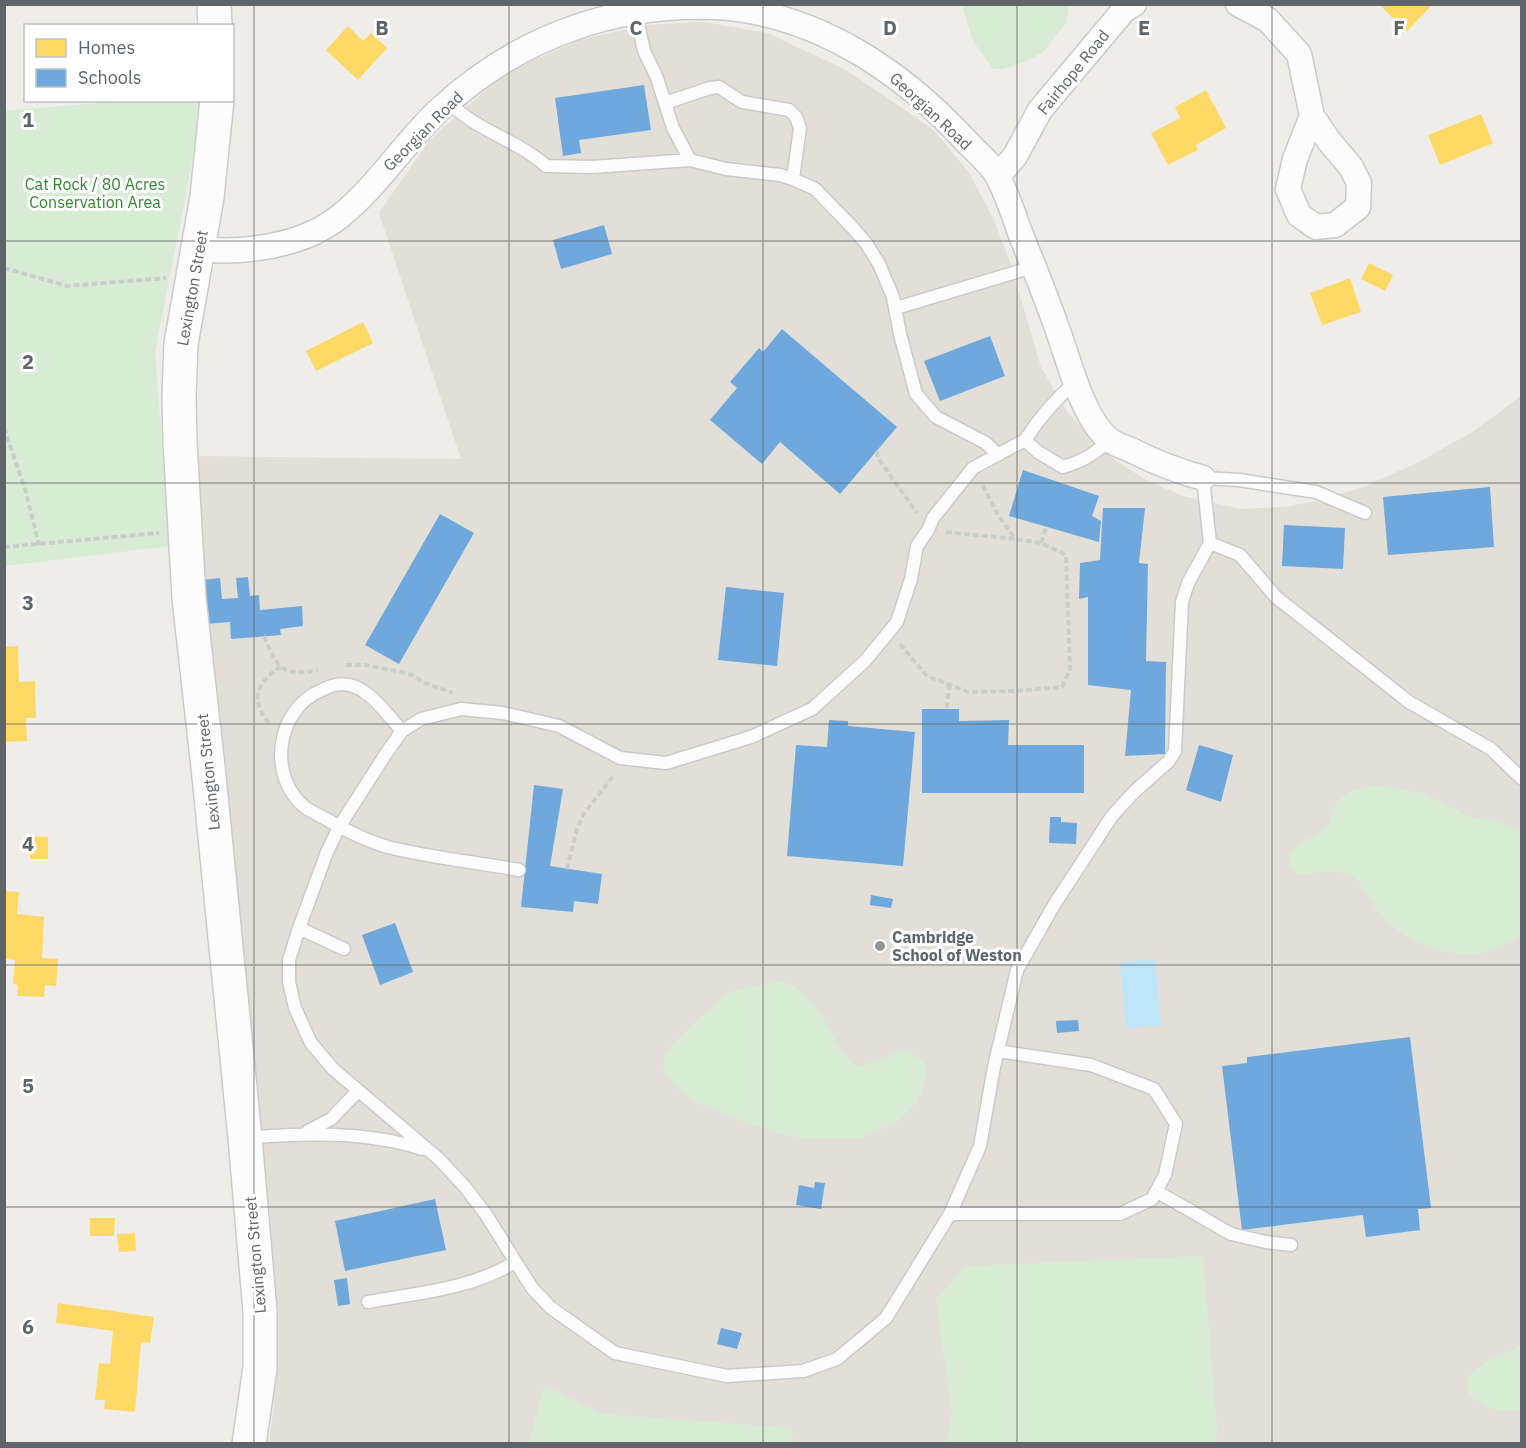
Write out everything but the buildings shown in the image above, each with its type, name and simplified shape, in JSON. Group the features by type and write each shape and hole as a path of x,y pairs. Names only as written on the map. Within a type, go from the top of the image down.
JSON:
{"street":[{"path":"214,4 215,24"},
{"name":"Fairhope Road","path":"998,176 1015,156 1040,110 1124,10 1134,4"},
{"path":"1238,4 1268,20 1299,54 1312,116"},
{"name":"Georgian Road","path":"196,262 240,250 272,245 328,224 357,200 415,135 449,102 499,63 546,36 593,19 635,9 692,6 735,9 774,16 825,35 865,56 900,79 950,124 998,176 1090,415 1109,440 1168,469 1203,478"},
{"name":"Lexington Street","path":"217,102 211,172 184,327 179,380 184,531 189,598 245,1138 261,1328 257,1391 249,1443"}],"lane":[{"path":"635,9 644,51 673,128 690,160"},
{"path":"665,103 715,87 724,89 742,102 784,109 793,113 799,123 800,132 793,179"},
{"path":"449,102 471,122 532,153 546,166 592,167 690,160 726,169 780,175 815,189 866,243 879,264 896,309 900,334 916,394 936,417 986,444 998,455"},
{"path":"896,309 1034,267"},
{"path":"1076,382 1038,419 1025,440 973,468 933,518 917,546 911,579 897,622 865,661 812,709 751,736 666,763 620,758 559,726 502,713 461,709 421,719 402,732 387,752 339,827 327,852 289,960 288,971 295,1008 305,1032 333,1069 429,1151 465,1186 485,1213 532,1288 550,1308 615,1353 727,1376 803,1371 837,1359 886,1318 950,1214 980,1146 998,1051 1017,970 1054,904 1112,816 1134,792 1169,761 1175,751 1182,602 1188,583 1210,543 1203,478 1239,480 1316,492 1365,513"},
{"path":"1025,440 1038,452 1063,467 1075,464 1099,451 1109,440"},
{"path":"1210,543 1240,555 1276,597 1409,702 1491,749 1521,779"},
{"path":"402,732 373,699 359,688 345,683 314,693 292,712 284,729 281,752 284,772 292,792 305,807 339,827 387,846 519,870"},
{"path":"299,928 344,949"},
{"path":"950,1214 1120,1214 1152,1199 1165,1175 1176,1124 1154,1089 1091,1065 998,1051"},
{"path":"245,1138 299,1133 315,1129 331,1119 358,1091"},
{"path":"299,1133 388,1141 429,1151"},
{"path":"1156,1191 1231,1234 1291,1245"},
{"path":"368,1302 468,1283 489,1276 515,1262"}],"path":[{"path":"4,268 67,286 196,262"},
{"path":"4,428 26,492 39,545"},
{"path":"877,451 878,458 928,530 1041,543 1066,555 1070,669 1062,687 968,692 927,676 890,632"},
{"path":"973,468 998,515 1015,539"},
{"path":"1041,543 1046,527"},
{"path":"4,547 184,531"},
{"path":"280,668 261,683 258,691 265,719 276,728 284,729"},
{"path":"946,708 949,685"},
{"path":"567,869 577,828 583,815 611,780 620,758"}],"shaded area":[{"name":"Cambridge School of Weston","path":"704,22 767,33 846,70 934,130 970,174 993,218 1010,262 1041,367 1067,411 1115,460 1146,480 1183,496 1241,509 1284,507 1317,501 1363,487 1421,461 1474,431 1521,396 1521,1443 269,1443 274,1404 276,1344 206,624 196,456 461,459 379,213 428,142 503,74 579,40 645,25"}],"green space":[{"path":"962,4 1069,5 1066,23 1043,52 1025,62 1003,69 993,69 973,41"},
{"name":"Cat Rock / 80 Acres Conservation Area","path":"110,102 204,102 155,352 170,546 5,566 4,111"},
{"path":"1379,786 1423,793 1470,817 1497,821 1521,831 1521,936 1487,952 1475,954 1436,949 1410,938 1388,923 1353,877 1333,871 1299,875 1291,866 1289,859 1297,846 1327,826 1334,808 1347,794 1366,787"},
{"path":"781,981 798,989 812,1003 843,1052 856,1066 869,1064 906,1051 922,1060 926,1068 924,1086 917,1102 898,1121 858,1138 804,1139 752,1125 694,1101 680,1091 663,1070 665,1055 676,1041 728,992"},
{"path":"1203,1256 1217,1428 1216,1443 946,1443 952,1415 936,1299 966,1266"},
{"path":"1521,1344 1521,1409 1505,1411 1493,1409 1469,1394 1467,1378 1486,1362"},
{"path":"544,1385 603,1414 792,1428 793,1443 529,1443"}],"water":[{"path":"1155,959 1161,1025 1126,1028 1120,962"}],"place":[{"name":"Cambridge School of Weston","path":"880,946"}]}
